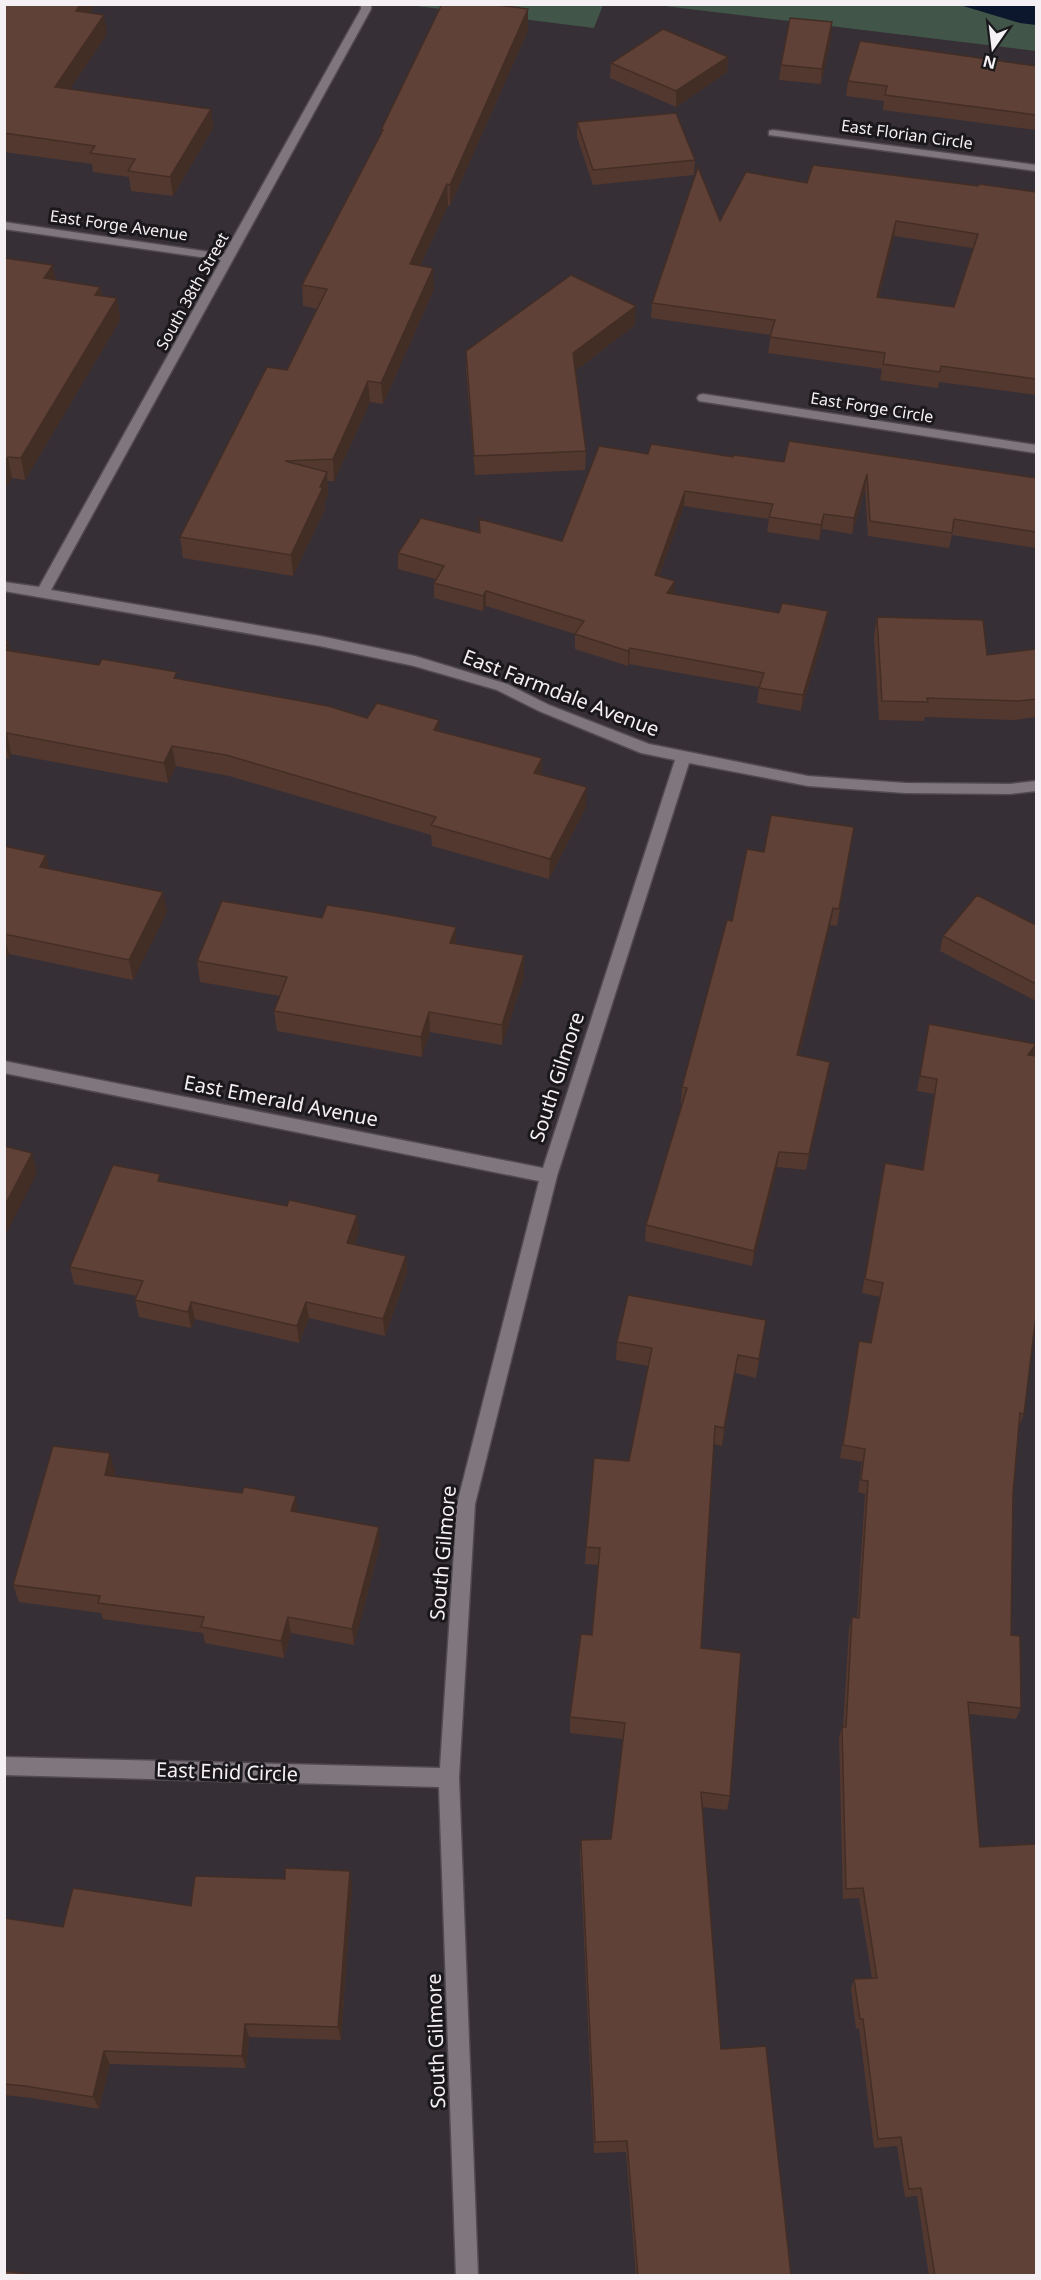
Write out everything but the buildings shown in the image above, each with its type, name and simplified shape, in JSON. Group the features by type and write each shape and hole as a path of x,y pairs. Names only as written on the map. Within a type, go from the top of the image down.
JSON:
{"street":[{"name":"South 38th Street","path":"43,592 366,9 366,4"},
{"name":"East Florian Circle","path":"773,133 1036,168"},
{"name":"East Forge Avenue","path":"4,225 229,258"},
{"name":"East Forge Circle","path":"704,398 1036,449"},
{"name":"East Farmdale Avenue","path":"4,586 320,641 415,661 502,687 544,708 646,749 683,757 808,781 905,788 1010,789 1036,786"},
{"name":"South Gilmore","path":"467,2276 449,1778 466,1504 549,1176 683,757"},
{"name":"East Emerald Avenue","path":"4,1067 549,1176"},
{"name":"East Enid Circle","path":"4,1766 449,1778"}],"green space":[{"path":"408,5 603,5 594,28"},
{"path":"656,5 1036,5 1036,51"}],"water":[{"path":"960,5 1036,5 1036,25 1020,23"}]}
